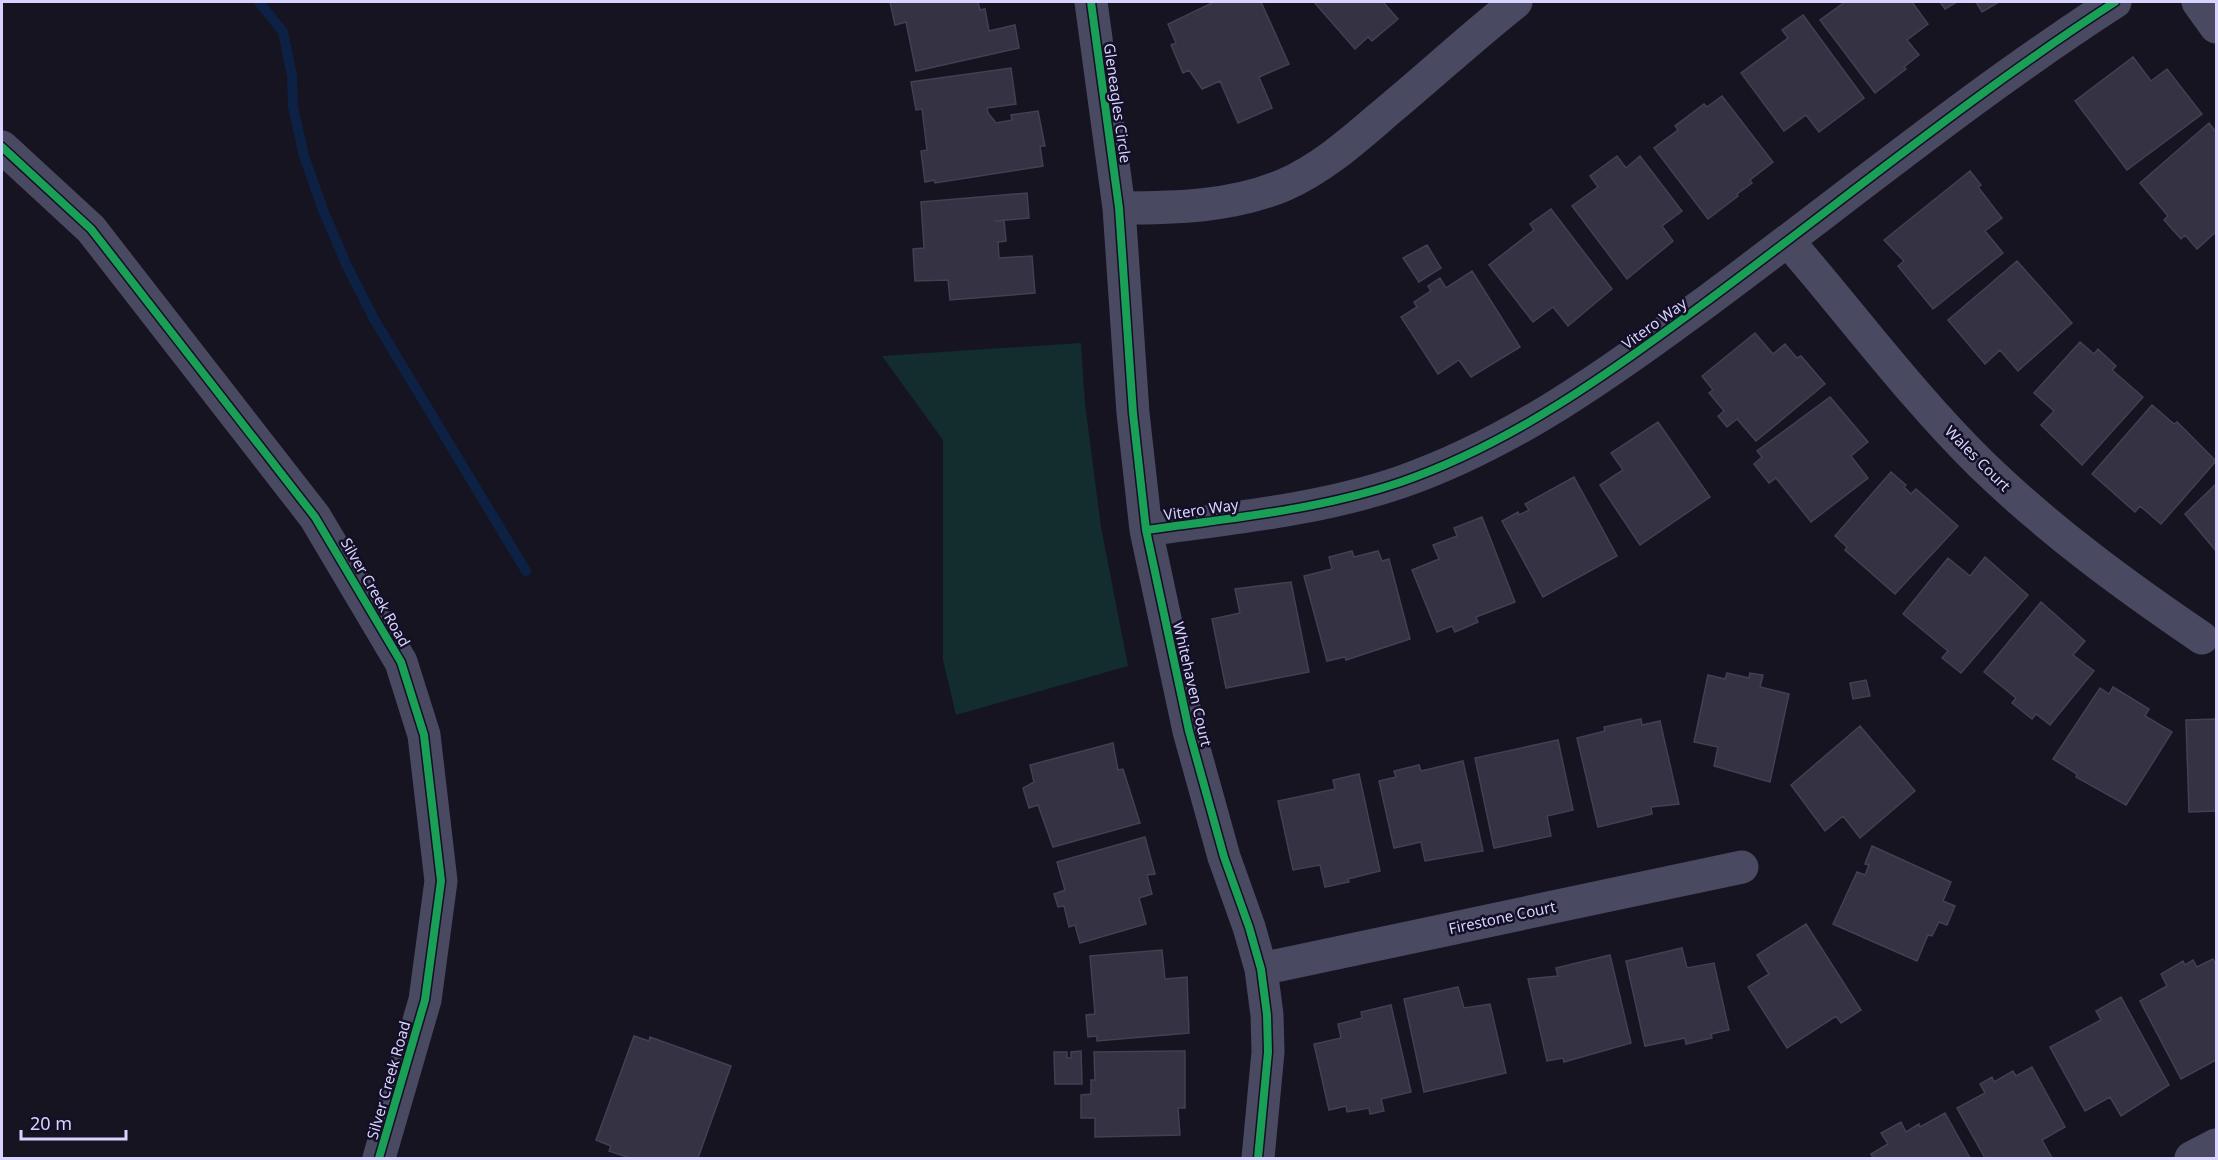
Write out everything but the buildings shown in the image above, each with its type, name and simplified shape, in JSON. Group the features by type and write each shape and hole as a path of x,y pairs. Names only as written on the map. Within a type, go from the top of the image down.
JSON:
{"street":[{"name":"Gleneagles Circle","path":"1091,2 1119,208"},
{"path":"1119,208 1203,205 1267,191 1300,177 1335,155 1516,2"},
{"name":"Vitero Way","path":"1146,530 1281,511 1346,498 1399,482 1474,452 1519,429 1599,379 1788,241 1985,90 2115,2"},
{"path":"2198,2 2217,27"},
{"name":"Silver Creek Road","path":"2,147 91,229 301,498 352,577 401,662 424,735 441,881 425,1000 379,1158"},
{"name":"Whitehaven Court","path":"1119,208 1133,413 1146,530 1194,753 1224,857 1261,969 1267,1015 1268,1052 1258,1158"},
{"name":"Wales Court","path":"1788,241 1923,402 1981,463 2088,558 2202,638"},
{"name":"Firestone Court","path":"1261,969 1742,867"},
{"path":"2191,1158 2217,1145"}],"green space":[{"path":"1081,343 1085,404 1101,527 1128,666 956,715 943,660 943,440 882,356"}],"waterway":[{"path":"259,2 283,32 292,76 293,107 304,156 323,210 347,266 374,319 526,571"}],"cycle path":[{"path":"1091,2 1119,208 1133,413 1146,530 1189,731 1224,857 1261,969 1267,1015 1268,1052 1258,1158"},
{"path":"1146,530 1275,512 1339,500 1401,482 1484,447 1562,402 1637,352 1960,110 2115,2"},
{"path":"2,147 91,229 315,517 401,662 424,735 441,881 425,1000 379,1158"}]}
